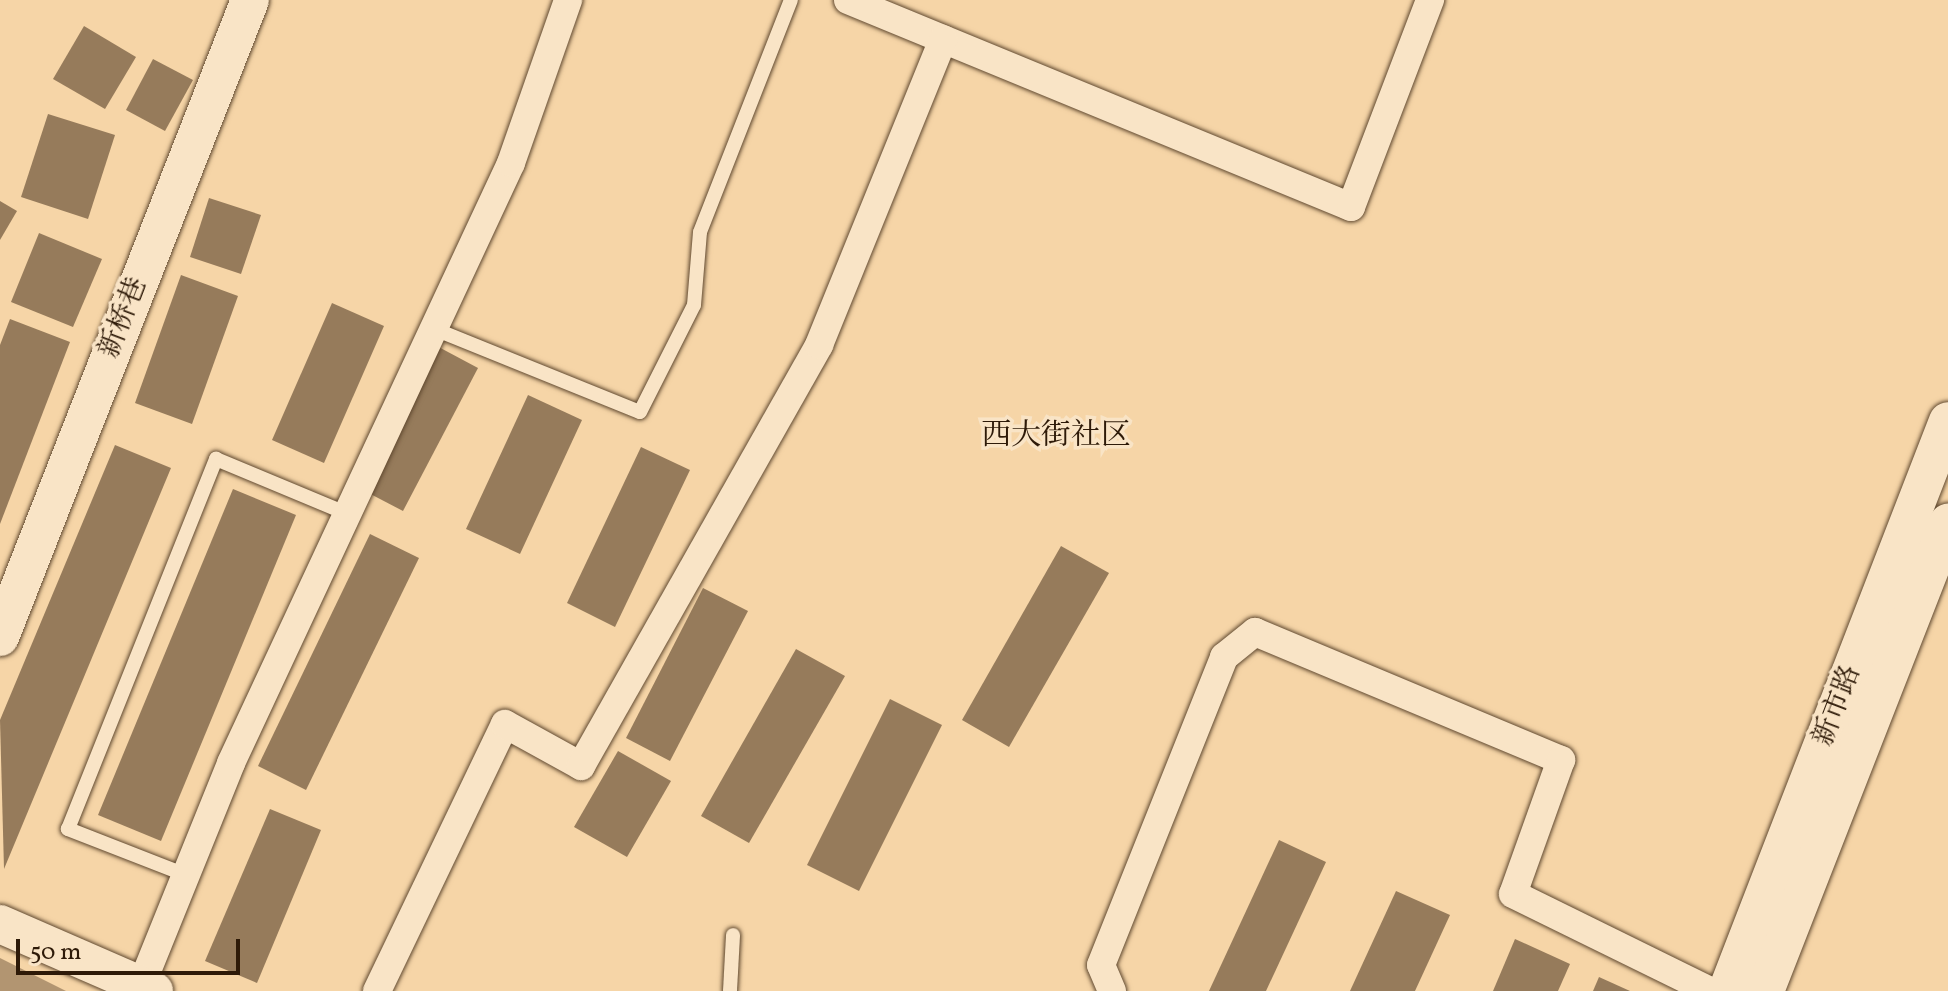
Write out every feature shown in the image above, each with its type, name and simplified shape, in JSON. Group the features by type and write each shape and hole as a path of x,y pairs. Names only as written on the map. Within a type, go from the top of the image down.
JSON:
{"main road":[{"name":"新桥巷","path":"0,637 250,0"},
{"name":"新市路","path":"1727,991 1948,421"},
{"name":"新市路","path":"1765,991 1948,523"},
{"path":"0,924 145,989"}],"street":[{"path":"145,989 231,763 511,163 568,0"},
{"path":"848,0 1351,207 1430,0"},
{"path":"377,991 505,724 581,766 819,345 943,39"},
{"path":"1112,991 1101,965 1224,657 1255,632 1561,760 1513,894 1710,991"}],"lane":[{"path":"432,328 640,412 694,305 700,232 791,0"},
{"path":"186,875 68,829 216,459 346,513"},
{"path":"730,991 733,935"}],"shaded area":[{"path":"0,958 66,991 0,991"}],"building":[{"path":"84,26 136,57 105,109 53,79"},
{"path":"153,59 193,80 165,131 126,110"},
{"path":"48,114 115,135 88,219 21,197"},
{"path":"209,198 261,215 241,274 190,257"},
{"path":"0,201 17,211 0,240"},
{"path":"39,233 102,259 73,327 11,302"},
{"path":"181,275 238,296 192,424 135,403"},
{"path":"332,303 384,326 324,463 272,440"},
{"path":"10,319 70,342 0,524 0,345"},
{"path":"433,344 478,368 403,511 357,487"},
{"path":"528,395 582,420 520,554 466,529"},
{"path":"115,445 171,468 4,869 0,720"},
{"path":"641,447 690,470 615,627 567,603"},
{"path":"233,489 296,515 161,841 98,815"},
{"path":"370,534 419,558 306,790 258,766"},
{"path":"1061,546 1109,573 1009,747 962,720"},
{"path":"703,588 748,611 670,761 626,738"},
{"path":"796,649 845,676 749,843 701,816"},
{"path":"890,699 942,725 859,891 807,865"},
{"path":"618,751 671,781 627,857 574,827"},
{"path":"270,809 321,830 257,983 205,961"},
{"path":"1279,840 1326,862 1266,991 1209,991"},
{"path":"1396,891 1450,915 1415,991 1350,991"},
{"path":"1515,939 1570,964 1558,991 1493,991"},
{"path":"1599,977 1630,991 1593,991"}],"district":[{"name":"西大街社区","path":"1056,436"}]}
